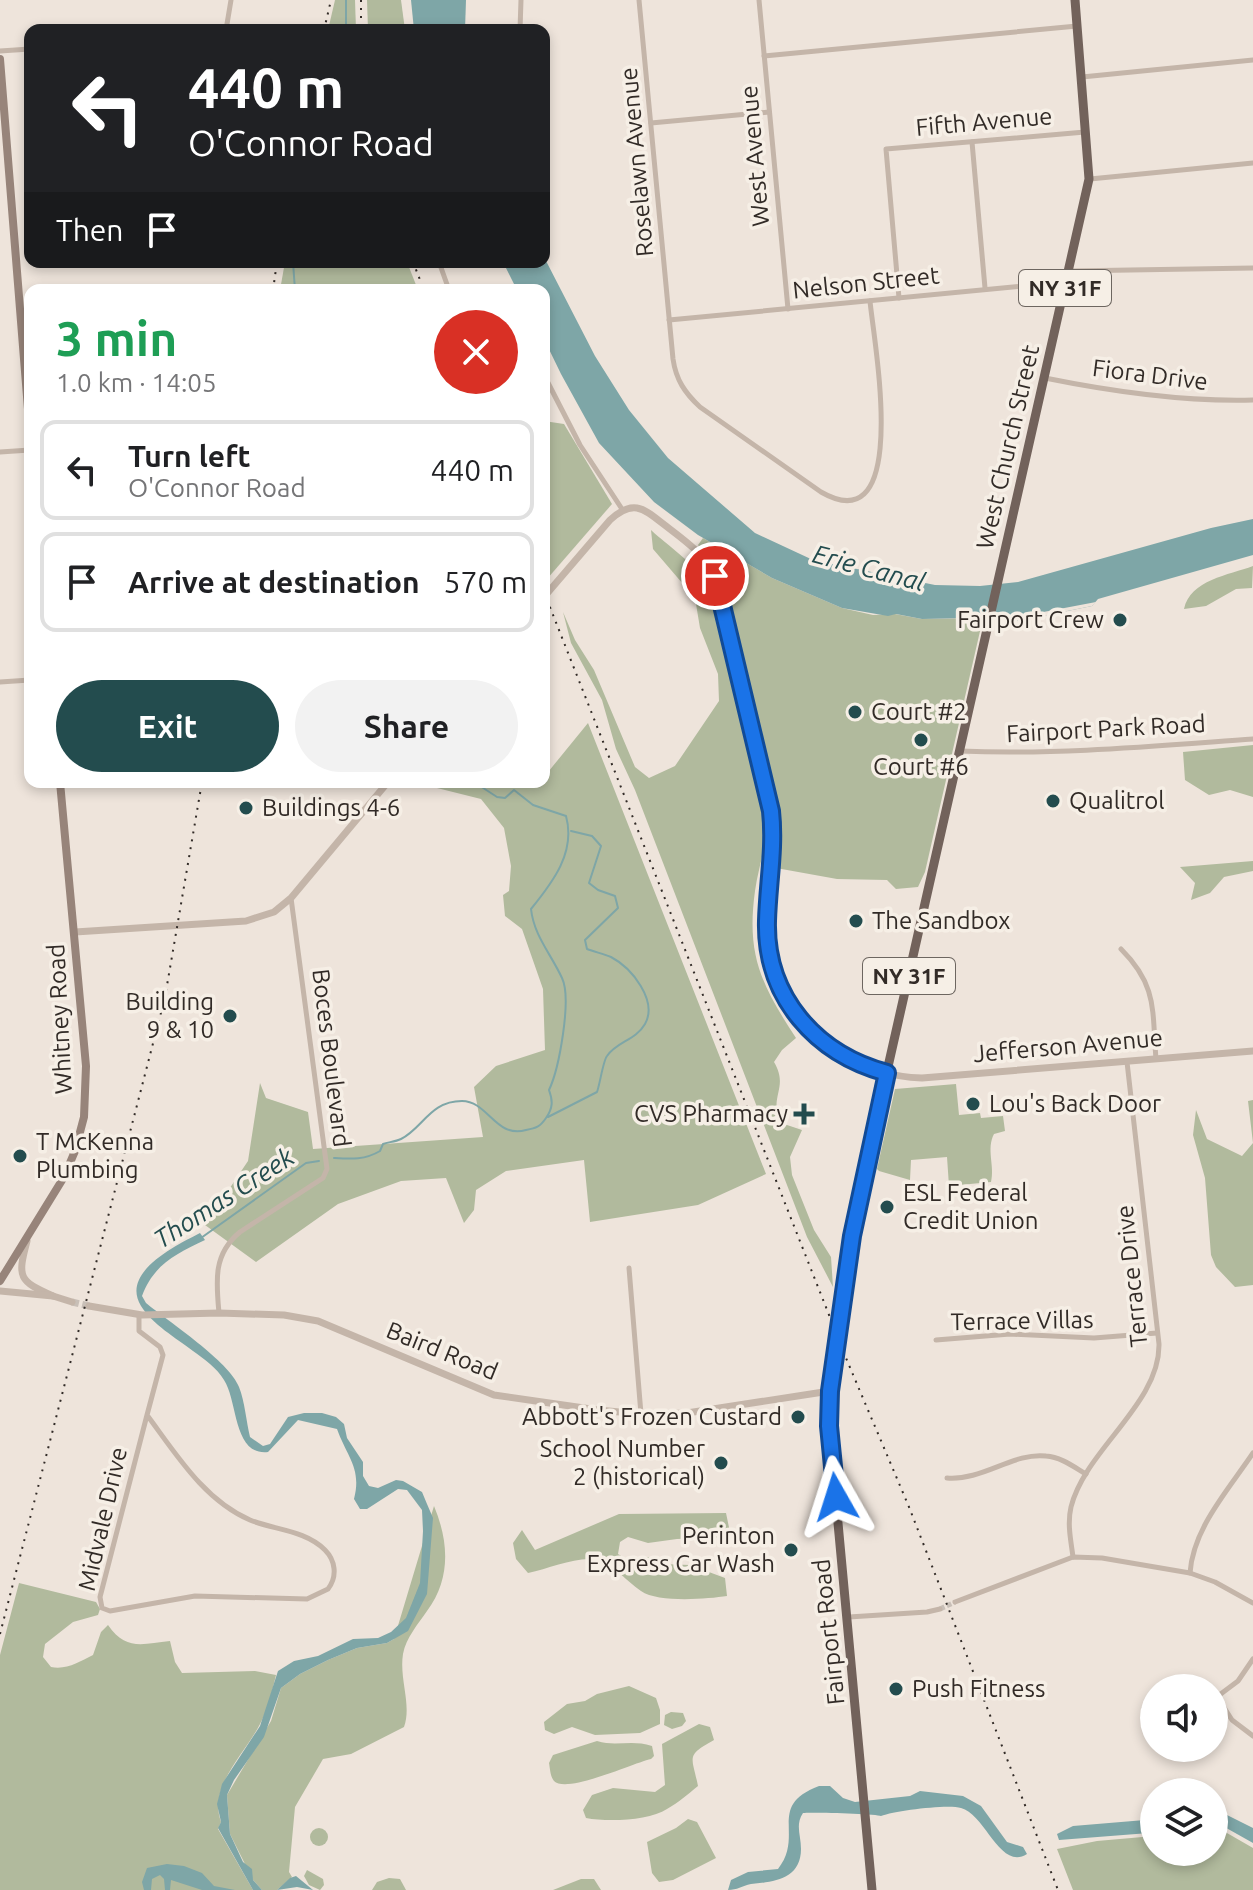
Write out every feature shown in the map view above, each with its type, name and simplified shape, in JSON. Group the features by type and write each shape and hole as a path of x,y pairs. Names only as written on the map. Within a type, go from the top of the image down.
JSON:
{"main road":[{"name":"West Church Street","path":"1000,572 1089,179 1075,0"},
{"path":"0,59 24,364"},
{"name":"Fairport Road","path":"872,1890 849,1617 831,1454 830,1391 852,1236 1000,572"},
{"name":"Whitney Road","path":"0,1281 71,1165 84,1117 86,1066 61,788"}],"street":[{"path":"227,24 231,0"},
{"path":"520,24 521,0"},
{"name":"Roselawn Avenue","path":"639,0 674,366 689,398 821,492 834,499 849,500 861,495 872,484 877,472 883,438 870,301"},
{"name":"West Avenue","path":"759,0 788,309"},
{"path":"764,56 1077,26"},
{"path":"0,51 24,49"},
{"path":"1081,77 1253,60"},
{"path":"651,123 769,112"},
{"name":"Fifth Avenue","path":"899,298 886,149 1086,132"},
{"path":"972,142 985,289"},
{"path":"1089,179 1253,163"},
{"path":"1068,271 1253,268"},
{"name":"Nelson Street","path":"669,320 1066,282"},
{"name":"Fiora Drive","path":"1044,378 1109,391 1213,401 1253,400"},
{"path":"550,387 580,445 622,509 550,590"},
{"path":"0,452 24,450"},
{"name":"Jefferson Avenue","path":"622,509 643,509 680,537 704,558 719,586 771,811 773,843 768,947 790,1008 824,1044 851,1061 887,1073 922,1078 1253,1051"},
{"path":"0,682 24,680"},
{"name":"Fairport Park Road","path":"960,751 1093,751 1253,739"},
{"path":"75,932 246,921 274,912 291,898 383,788"},
{"name":"Boces Boulevard","path":"219,1313 216,1274 220,1256 229,1243 240,1232 317,1183 326,1174 291,898"},
{"path":"1121,949 1142,972 1149,985 1156,1059"},
{"name":"Terrace Drive","path":"1073,1557 1069,1523 1071,1509 1086,1474 1153,1375 1158,1361 1127,1062"},
{"path":"27,1238 20,1264 22,1275 29,1285 72,1302"},
{"path":"629,1268 641,1414"},
{"path":"0,1291 53,1296"},
{"name":"Baird Road","path":"89,1306 140,1315 274,1313 318,1321 494,1395 641,1414 715,1410 830,1391"},
{"name":"Midvale Drive","path":"140,1315 139,1331 160,1347 163,1355 147,1415 100,1597 102,1608 110,1611 195,1596 296,1600 314,1597 328,1589 334,1572 327,1552 298,1534 251,1520 217,1498 193,1476 147,1415"},
{"name":"Terrace Villas","path":"936,1340 1010,1334 1094,1338 1157,1333"},
{"path":"1190,1573 1202,1531 1253,1453"},
{"path":"947,1478 961,1479 1038,1456 1054,1458 1086,1474"},
{"path":"1244,1466 1253,1471"},
{"path":"955,1602 1073,1557 1102,1558 1190,1573 1215,1582 1253,1603"},
{"path":"849,1617 940,1609"},
{"path":"1228,1689 1238,1681 1253,1659"},
{"path":"1228,1714 1253,1736"}],"green space":[{"path":"335,0 355,0 356,24 329,24"},
{"path":"367,0 401,0 404,24 368,24"},
{"path":"284,268 409,268 416,284 281,284"},
{"path":"550,422 564,424 612,504 550,576"},
{"path":"651,530 703,577 719,614 740,720 765,814 765,842 753,914 755,952 766,986 796,1038 774,1062 780,1076 777,1111 784,1124 802,1130 790,1157 792,1175 814,1230 831,1257 833,1287 807,1237 635,790 616,749 602,700 571,643 563,612 575,640 594,670 635,767 649,778 675,766 719,701 718,674 700,628 695,598 653,549"},
{"path":"703,538 772,578 842,608 873,615 895,614 922,619 983,618 925,872 918,887 896,889 887,880 837,879 776,868 772,797 744,682 732,614 718,571 698,545"},
{"path":"1253,566 1252,588 1236,589 1206,606 1184,609 1194,591 1202,585"},
{"path":"588,723 766,1174 698,1205 590,1222 584,1160 506,1171 476,1190 474,1210 464,1223 446,1178 401,1181 338,1204 256,1262 205,1225 248,1161 260,1083 266,1098 308,1112 313,1149 483,1137 474,1087 496,1066 545,1050 543,989 522,929 505,916 503,895 509,891 511,866 504,828 481,799 437,788 550,788 550,770"},
{"path":"1253,745 1253,797 1230,790 1209,795 1185,780 1183,752"},
{"path":"1253,861 1253,871 1224,877 1210,893 1191,900 1195,883 1180,867"},
{"path":"956,1084 959,1115 980,1113 981,1118 1003,1116 1005,1131 994,1134 992,1140 991,1182 949,1186 947,1157 911,1160 910,1180 879,1171 895,1089"},
{"path":"1253,1100 1253,1143 1248,1101"},
{"path":"1196,1110 1207,1139 1242,1156 1253,1143 1253,1285 1235,1287 1216,1267 1211,1255 1205,1178 1193,1135"},
{"path":"434,1506 443,1533 444,1573 435,1599 413,1631 403,1654 407,1710 404,1727 351,1754 323,1759 295,1807 289,1872 292,1877 277,1890 262,1890 253,1880 230,1834 227,1795 271,1721 281,1688 328,1660 357,1648 394,1639"},
{"path":"726,1513 731,1537 648,1543 628,1537 620,1542 618,1554 626,1559 650,1557 661,1564 690,1565 725,1578 727,1596 683,1599 649,1595 610,1567 589,1559 528,1573 516,1559 513,1543 522,1530 535,1550 619,1514"},
{"path":"19,1583 96,1602 100,1609 98,1615 73,1622 45,1644 43,1657 51,1667 68,1666 93,1655 101,1632 108,1625 121,1639 135,1644 170,1641 175,1662 182,1673 255,1671 276,1675 263,1718 224,1783 218,1809 221,1822 218,1829 253,1890 0,1890 0,1655"},
{"path":"629,1686 656,1698 660,1724 640,1733 595,1735 572,1727 554,1734 545,1730 544,1722 567,1704"},
{"path":"683,1713 686,1721 682,1726 672,1729 664,1725 665,1715"},
{"path":"699,1724 710,1727 714,1740 698,1750 693,1758 698,1786 671,1807 650,1816 616,1820 586,1818 583,1810 592,1795 613,1788 655,1792 665,1785 662,1744"},
{"path":"597,1741 652,1746 654,1756 586,1781 561,1784 554,1781 549,1763 553,1755"},
{"path":"688,1819 697,1822 716,1858 673,1880 659,1882 652,1873 647,1842"},
{"path":"315,1828 323,1828 328,1837 326,1844 315,1846 310,1841 310,1833"},
{"path":"1228,1834 1253,1848 1253,1890 1073,1890 1057,1849 1140,1837 1140,1866 1228,1866"},
{"path":"307,1870 323,1879 324,1885 320,1890 309,1885 304,1876"},
{"path":"389,1878 400,1879 406,1890 372,1890 377,1882"},
{"path":"581,1879 594,1879 601,1890 553,1890"}],"water":[{"path":"411,0 466,0 465,24 413,24"},
{"path":"506,268 550,268 595,356 629,410 668,458 755,533 813,560 935,585 980,586 1018,582 1253,519 1253,555 1098,599 1092,606 1018,621 1012,617 922,619 842,608 772,578 698,535 654,502 599,443 550,351 550,284 514,284"},
{"path":"200,1233 205,1240 175,1255 160,1268 142,1296 146,1303 211,1354 233,1377 241,1393 250,1437 263,1446 270,1444 288,1417 322,1413 336,1417 344,1424 347,1438 363,1462 363,1476 369,1486 378,1488 396,1480 403,1481 422,1492 433,1518 427,1594 408,1631 387,1643 357,1648 328,1660 281,1688 264,1737 227,1795 230,1834 243,1862 252,1869 253,1880 262,1890 253,1890 218,1828 221,1822 217,1804 222,1784 260,1726 278,1671 294,1661 318,1656 353,1639 378,1638 391,1632 406,1618 420,1583 422,1510 407,1490 398,1489 367,1509 360,1509 354,1499 355,1471 337,1429 298,1420 268,1452 257,1451 248,1445 242,1437 221,1376 151,1319 137,1294 138,1282 154,1261"},
{"path":"819,1786 830,1786 843,1798 855,1802 910,1796 920,1791 963,1796 981,1806 1007,1842 1023,1847 1027,1854 1017,1857 1009,1855 970,1813 961,1808 921,1809 881,1816 803,1813 799,1826 800,1859 791,1873 777,1880 728,1890 731,1880 748,1872 778,1869 788,1844 790,1812 794,1803"},
{"path":"1228,1816 1253,1828 1253,1843 1228,1829"},
{"path":"1140,1820 1140,1834 1059,1840 1057,1834 1073,1826"},
{"path":"167,1864 184,1866 202,1873 214,1886 235,1890 202,1890 171,1880 170,1890 165,1890 164,1879 160,1875 152,1879 151,1890 144,1890 142,1882 147,1868"},
{"path":"296,1876 313,1890 297,1887 277,1890 290,1878"}],"pier":[{"path":"1096,602 1092,606 1018,621 1017,617"}],"waterway":[{"name":"Thomas Creek","path":"346,0 346,24"},
{"name":"Thomas Creek","path":"293,268 295,284"},
{"name":"Thomas Creek","path":"334,1158 374,1154 380,1151 383,1144 401,1139 434,1110 451,1102 471,1103 499,1125 516,1131 538,1127 550,1111 552,1101 549,1090 563,1034 565,988 536,928 531,909 554,877 565,854 568,842 566,816 533,805 514,790 505,798 497,797 483,788"},
{"path":"548,1117 597,1092 607,1056 641,1029 648,1015 641,986 627,969 611,957 587,949 585,940 618,908 615,896 589,883 601,846 592,836 571,831"},
{"name":"Thomas Creek","path":"201,1238 306,1163 319,1161"}],"tunnel":[{"path":"72,1302 89,1306"},
{"path":"940,1609 955,1602"}],"railway":[{"path":"325,24 331,0"},
{"path":"361,0 361,24"},
{"path":"274,284 276,268"},
{"path":"415,268 422,284"},
{"path":"550,607 846,1358 909,1507 1058,1890"},
{"path":"0,1634 165,997 201,788"}],"place":[{"name":"Fairport Crew","path":"1120,620"},
{"name":"Court #2","path":"855,712"},
{"name":"Court #6","path":"921,740"},
{"name":"Qualitrol","path":"1053,801"},
{"name":"Buildings 4-6","path":"246,808"},
{"name":"The Sandbox","path":"856,921"},
{"name":"Building 9 & 10","path":"230,1016"},
{"name":"Lou's Back Door","path":"973,1104"},
{"name":"CVS Pharmacy","path":"804,1114"},
{"name":"T McKenna Plumbing","path":"20,1156"},
{"name":"ESL Federal Credit Union","path":"887,1207"},
{"name":"Abbott's Frozen Custard","path":"798,1417"},
{"name":"School Number 2 (historical)","path":"721,1463"},
{"name":"Perinton Express Car Wash","path":"791,1550"},
{"name":"Push Fitness","path":"896,1689"}],"route":[{"path":"715,576 771,811 773,843 767,923 773,968 790,1008 805,1027 851,1061 887,1073 852,1236 830,1391 829,1426 836,1497"}],"water label":[{"name":"Erie Canal","path":"869,568"}]}
